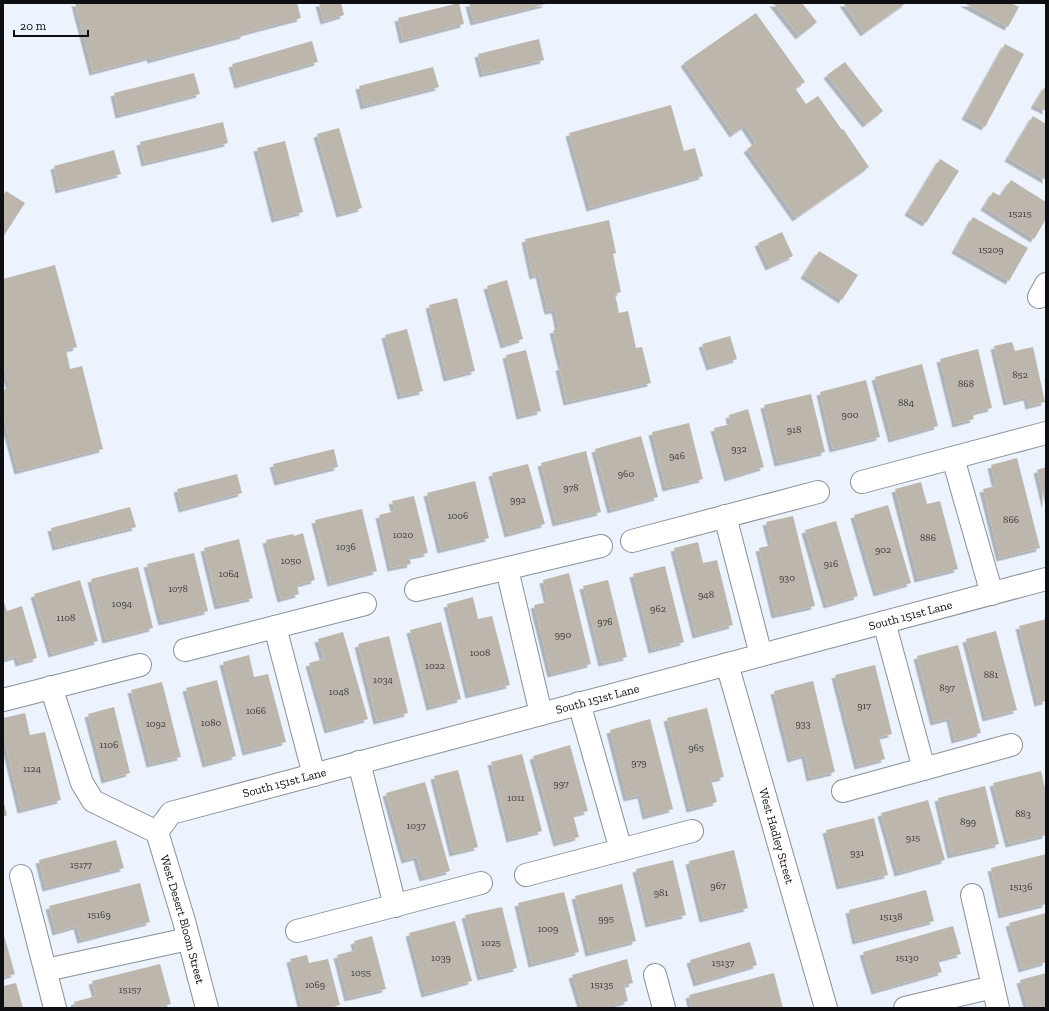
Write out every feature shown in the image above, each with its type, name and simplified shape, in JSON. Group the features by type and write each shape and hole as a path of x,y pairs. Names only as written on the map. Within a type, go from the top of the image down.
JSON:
{"street":[{"path":"862,482 1046,433"},
{"path":"953,458 992,594"},
{"path":"632,541 818,492"},
{"path":"725,516 760,655"},
{"path":"416,590 601,546"},
{"path":"507,569 541,714"},
{"name":"South 151st Lane","path":"157,832 171,813 1046,579"},
{"path":"185,650 365,604"},
{"path":"884,622 924,769"},
{"path":"275,627 314,774"},
{"name":"West Hadley Street","path":"727,664 826,1008"},
{"path":"3,700 140,665"},
{"path":"51,687 82,783 93,801 157,832"},
{"path":"579,703 621,850"},
{"path":"844,790 1011,745"},
{"path":"359,762 395,906"},
{"name":"West Desert Bloom Street","path":"157,832 207,1008"},
{"path":"526,875 692,832"},
{"path":"21,876 55,1008"},
{"path":"297,931 481,883"},
{"path":"972,895 998,1008"},
{"path":"46,970 188,938"},
{"path":"655,975 664,1008"},
{"path":"905,1008 993,987"}],"building":[{"path":"75,3 297,3 301,18 151,60 150,57 93,72"},
{"path":"319,3 341,3 344,15 324,21"},
{"path":"459,3 464,24 403,40 398,18"},
{"path":"469,3 546,3 546,4 474,22"},
{"path":"773,3 802,3 817,22 799,36"},
{"path":"843,3 906,3 864,33"},
{"path":"964,3 1011,3 1019,7 1008,27"},
{"path":"756,13 805,82 795,88 806,104 818,96 869,167 796,218 747,149 756,143 745,126 733,134 684,63"},
{"path":"539,39 544,60 483,74 478,54"},
{"path":"312,41 318,62 238,85 232,64"},
{"path":"1005,44 1024,54 985,127 965,116"},
{"path":"845,62 883,111 866,124 827,75"},
{"path":"433,67 439,87 364,106 359,86"},
{"path":"194,73 200,94 119,115 114,93"},
{"path":"1046,85 1046,111 1034,105"},
{"path":"671,105 684,151 695,148 703,176 590,208 569,133"},
{"path":"1033,116 1046,124 1046,180 1008,158"},
{"path":"223,122 228,143 145,163 140,142"},
{"path":"339,128 362,208 340,214 317,134"},
{"path":"285,141 303,212 275,219 257,148"},
{"path":"114,150 121,174 59,190 54,166"},
{"path":"940,159 959,171 926,223 908,212"},
{"path":"1011,180 1046,202 1046,219 1034,239 984,207 993,192 1000,196"},
{"path":"6,191 25,203 3,237 3,196"},
{"path":"973,217 1028,248 1009,281 955,250"},
{"path":"609,220 616,253 613,254 621,292 615,294 619,313 628,311 636,348 642,347 651,383 567,402 559,367 562,367 553,330 559,329 555,310 548,311 539,274 533,276 525,239"},
{"path":"782,232 793,256 769,267 758,243"},
{"path":"819,251 858,275 842,300 804,275"},
{"path":"55,265 77,347 66,350 70,369 82,366 103,449 18,471 3,415 3,390 10,388 3,363 3,279"},
{"path":"507,280 523,339 504,345 487,286"},
{"path":"457,298 475,371 447,378 429,305"},
{"path":"407,329 423,391 401,396 385,335"},
{"path":"730,336 737,359 710,367 702,344"},
{"path":"1012,342 1015,351 1033,347 1045,402 1029,406 1027,397 1007,402 994,346"},
{"path":"978,349 992,408 972,413 974,419 956,424 940,359"},
{"path":"526,350 541,411 520,416 506,355"},
{"path":"922,364 938,426 892,439 875,377"},
{"path":"866,380 880,437 833,449 820,392"},
{"path":"811,394 825,452 778,463 764,405"},
{"path":"748,409 764,467 728,478 714,428 731,424 729,415"},
{"path":"689,423 703,479 666,488 652,432"},
{"path":"641,436 658,497 611,510 595,449"},
{"path":"334,449 338,467 278,482 273,464"},
{"path":"586,451 601,512 556,523 541,463"},
{"path":"1017,458 1040,548 1000,558 983,489 996,486 991,465"},
{"path":"528,464 545,524 508,534 492,473"},
{"path":"1046,467 1046,503 1045,503 1037,470"},
{"path":"237,474 242,493 182,509 177,489"},
{"path":"475,481 489,538 441,550 427,493"},
{"path":"921,482 927,504 940,501 958,569 918,579 895,489"},
{"path":"414,496 428,553 409,557 411,564 391,568 379,515 395,511 392,501"},
{"path":"888,505 911,583 877,593 854,515"},
{"path":"130,507 136,527 56,547 51,528"},
{"path":"362,509 377,571 331,583 315,520"},
{"path":"793,516 815,606 775,615 759,548 772,545 766,522"},
{"path":"836,521 858,596 827,605 805,530"},
{"path":"303,533 315,580 297,585 299,594 281,599 266,540 293,534 294,536"},
{"path":"239,539 253,598 218,606 204,548"},
{"path":"698,542 703,563 717,560 733,625 696,635 674,548"},
{"path":"194,553 208,611 162,622 147,564"},
{"path":"665,566 684,642 652,650 633,574"},
{"path":"138,567 153,628 106,640 91,579"},
{"path":"569,573 591,664 551,674 534,605 548,602 543,580"},
{"path":"80,580 98,641 52,654 34,594"},
{"path":"608,580 627,657 602,663 583,586"},
{"path":"473,597 478,619 492,616 510,685 469,695 447,604"},
{"path":"3,599 7,611 22,606 37,658 19,663 17,656 3,660"},
{"path":"1046,619 1046,701 1038,703 1019,626"},
{"path":"441,622 461,699 430,707 410,630"},
{"path":"996,631 1017,710 986,718 966,639"},
{"path":"343,632 368,719 328,730 309,663 324,659 318,639"},
{"path":"389,636 408,713 377,721 358,644"},
{"path":"958,645 981,733 955,740 950,718 934,722 917,656"},
{"path":"249,655 254,677 268,674 286,742 246,752 223,662"},
{"path":"875,665 892,734 879,737 885,759 858,766 835,675"},
{"path":"217,680 236,756 206,764 186,688"},
{"path":"813,681 835,772 810,778 805,755 791,759 774,691"},
{"path":"162,682 181,757 150,764 131,690"},
{"path":"114,707 130,773 105,780 88,714"},
{"path":"707,708 724,777 711,780 717,802 690,809 667,718"},
{"path":"25,713 30,735 45,732 61,800 21,810 3,734 3,718"},
{"path":"650,719 673,809 646,816 641,795 627,798 610,730"},
{"path":"570,745 588,811 573,815 579,837 557,843 533,756"},
{"path":"522,754 542,831 510,839 491,762"},
{"path":"458,770 478,847 453,853 434,776"},
{"path":"1041,771 1046,792 1046,835 1009,844 993,783"},
{"path":"425,782 450,871 423,878 417,857 405,860 386,793"},
{"path":"985,786 999,844 951,855 938,798"},
{"path":"3,800 7,815 3,817"},
{"path":"928,800 945,860 898,873 881,813"},
{"path":"874,818 888,875 840,886 826,830"},
{"path":"116,840 124,868 46,888 39,860"},
{"path":"734,850 748,908 703,919 689,861"},
{"path":"1046,854 1046,904 1002,915 991,868"},
{"path":"673,860 686,915 649,924 636,869"},
{"path":"140,883 150,922 81,940 77,926 56,932 49,906"},
{"path":"622,884 636,941 589,953 575,896"},
{"path":"926,890 934,921 856,941 849,910"},
{"path":"564,892 579,952 532,964 518,903"},
{"path":"502,907 517,968 481,977 465,915"},
{"path":"1046,913 1046,962 1022,969 1009,923"},
{"path":"455,921 472,981 425,994 409,933"},
{"path":"953,926 961,954 938,960 942,972 875,991 863,952"},
{"path":"3,932 15,974 3,977"},
{"path":"372,936 386,989 348,998 337,955 356,950 354,941"},
{"path":"750,942 757,965 697,983 690,960"},
{"path":"307,955 309,963 328,959 340,1005 326,1008 302,1008 290,959"},
{"path":"627,959 633,983 624,985 628,1001 602,1008 582,1008 572,975"},
{"path":"160,964 171,1004 156,1008 75,1008 74,1002 96,996 92,981"},
{"path":"774,973 783,1008 692,1008 689,995"},
{"path":"1046,973 1046,1008 1028,1008 1020,980"},
{"path":"16,983 23,1008 3,1008 3,986"}]}
